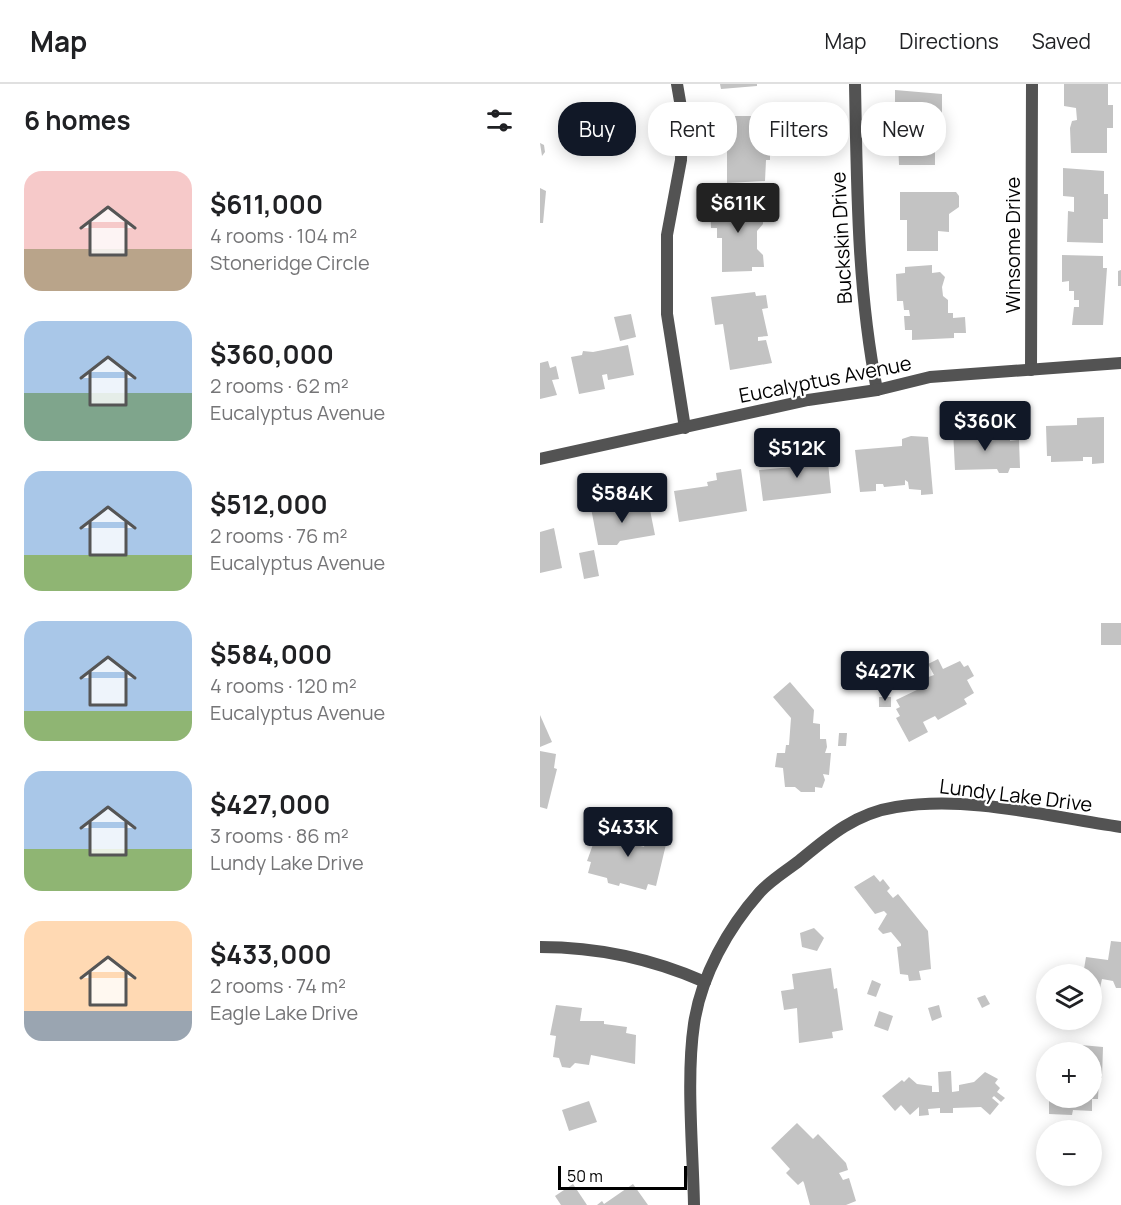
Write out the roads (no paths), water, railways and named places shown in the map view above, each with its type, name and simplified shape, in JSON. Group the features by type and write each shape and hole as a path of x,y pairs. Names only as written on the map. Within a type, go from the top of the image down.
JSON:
{"street":[{"path":"677,84 682,113 681,160 667,235 667,314 686,428"},
{"name":"Buckskin Drive","path":"855,84 857,245 866,333 877,390"},
{"name":"Winsome Drive","path":"1031,370 1032,84"},
{"name":"Eucalyptus Avenue","path":"540,459 808,400 877,390 930,377 1121,363"},
{"name":"Lundy Lake Drive","path":"694,1205 692,1063 694,1023 705,982 719,948 761,891 844,824 894,807 925,804 980,806 1121,827"},
{"path":"540,947 582,947 658,963 705,982"}]}
